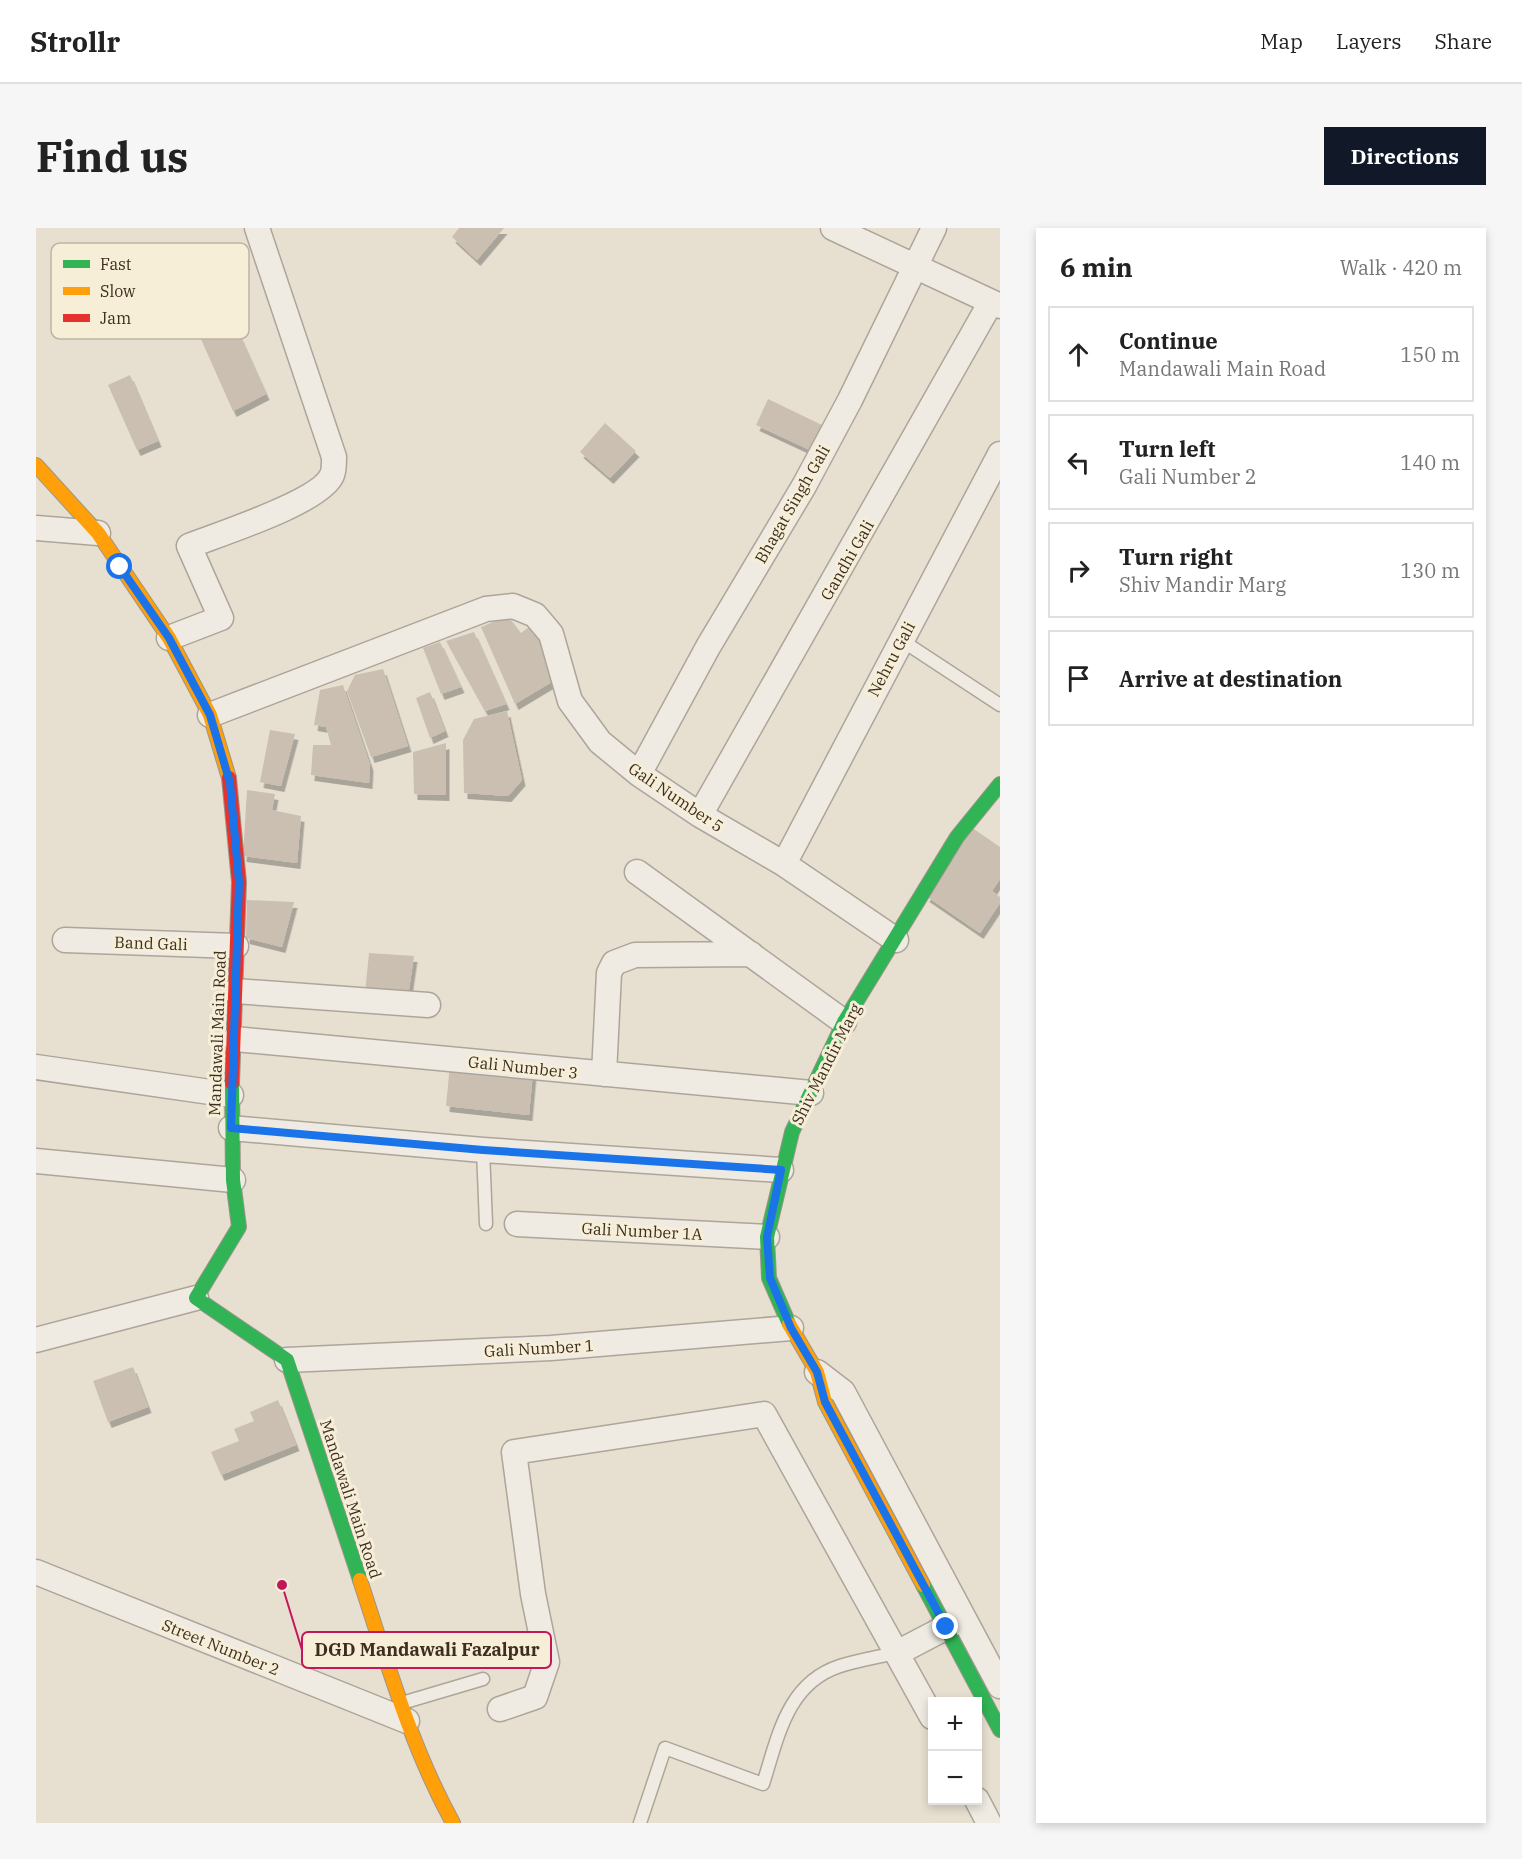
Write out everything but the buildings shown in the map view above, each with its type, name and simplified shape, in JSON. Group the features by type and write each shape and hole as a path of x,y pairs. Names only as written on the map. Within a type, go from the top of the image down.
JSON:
{"street":[{"path":"169,638 221,618 189,546 299,502 319,492 333,475 334,457 257,228"},
{"path":"833,228 913,268 995,304"},
{"name":"Bhagat Singh Gali","path":"639,774 708,647 814,467 850,400 934,228"},
{"name":"Gandhi Gali","path":"700,815 995,304"},
{"name":"Nehru Gali","path":"784,864 1000,454"},
{"name":"Mandawali Main Road","path":"36,465 98,533 169,638 210,715 230,783 239,882 235,1039 231,1095 233,1180 239,1227 196,1298"},
{"path":"36,528 98,533"},
{"name":"Gali Number 5","path":"210,715 486,609 513,606 535,615 551,634 570,701 600,742 639,774 700,815 784,864 897,940"},
{"name":"Shiv Mandir Marg","path":"1000,784 957,837 897,940 844,1022 792,1132 781,1170 767,1237 770,1278 791,1328 817,1372 843,1392 956,1622 1000,1730"},
{"path":"637,872 844,1022"},
{"name":"Band Gali","path":"65,940 236,945"},
{"path":"604,1074 609,973 614,963 635,955 751,954"},
{"path":"235,991 428,1005"},
{"name":"Gali Number 3","path":"235,1039 811,1093"},
{"path":"36,1067 231,1095"},
{"path":"231,1128 483,1150 781,1170"},
{"path":"36,1161 233,1180"},
{"name":"Gali Number 1A","path":"518,1224 767,1237"},
{"path":"36,1340 196,1298 287,1359"},
{"name":"Gali Number 1","path":"287,1359 551,1348 791,1328"},
{"name":"Mandawali Main Road","path":"287,1359 404,1713 439,1798 453,1823"},
{"path":"500,1709 535,1697 547,1662 533,1594 514,1452 764,1414 928,1707"},
{"name":"Street Number 2","path":"36,1572 404,1713"},
{"path":"899,1652 956,1622"},
{"name":"Shiv Mandir Marg","path":"956,1622 1000,1686"},
{"path":"979,1805 988,1823"}],"lane":[{"path":"901,640 1000,705"},
{"path":"483,1150 486,1224"},
{"path":"640,1823 665,1748 764,1784 784,1719 796,1696 812,1679 839,1667 899,1652"},
{"path":"404,1713 483,1679"}],"traffic: fast":[{"path":"789,1324 769,1278 767,1237 792,1132 844,1022 957,837 1000,784"},
{"path":"232,1083 233,1180 239,1227 196,1298 287,1360 360,1580"},
{"path":"923,1585 1000,1730"}],"traffic: slow":[{"path":"36,465 98,533 169,638 210,715 229,778"},
{"path":"789,1324 817,1372 825,1402 923,1585"},
{"path":"360,1580 412,1734 453,1823"}],"traffic: jam":[{"path":"229,778 239,882 232,1083"}],"place":[{"name":"DGD Mandawali Fazalpur","path":"282,1585"}],"route":[{"path":"120,567 169,638 210,715 230,783 239,882 231,1128 483,1150 781,1170 767,1237 770,1278 791,1328 817,1372 825,1402 946,1627"}]}
